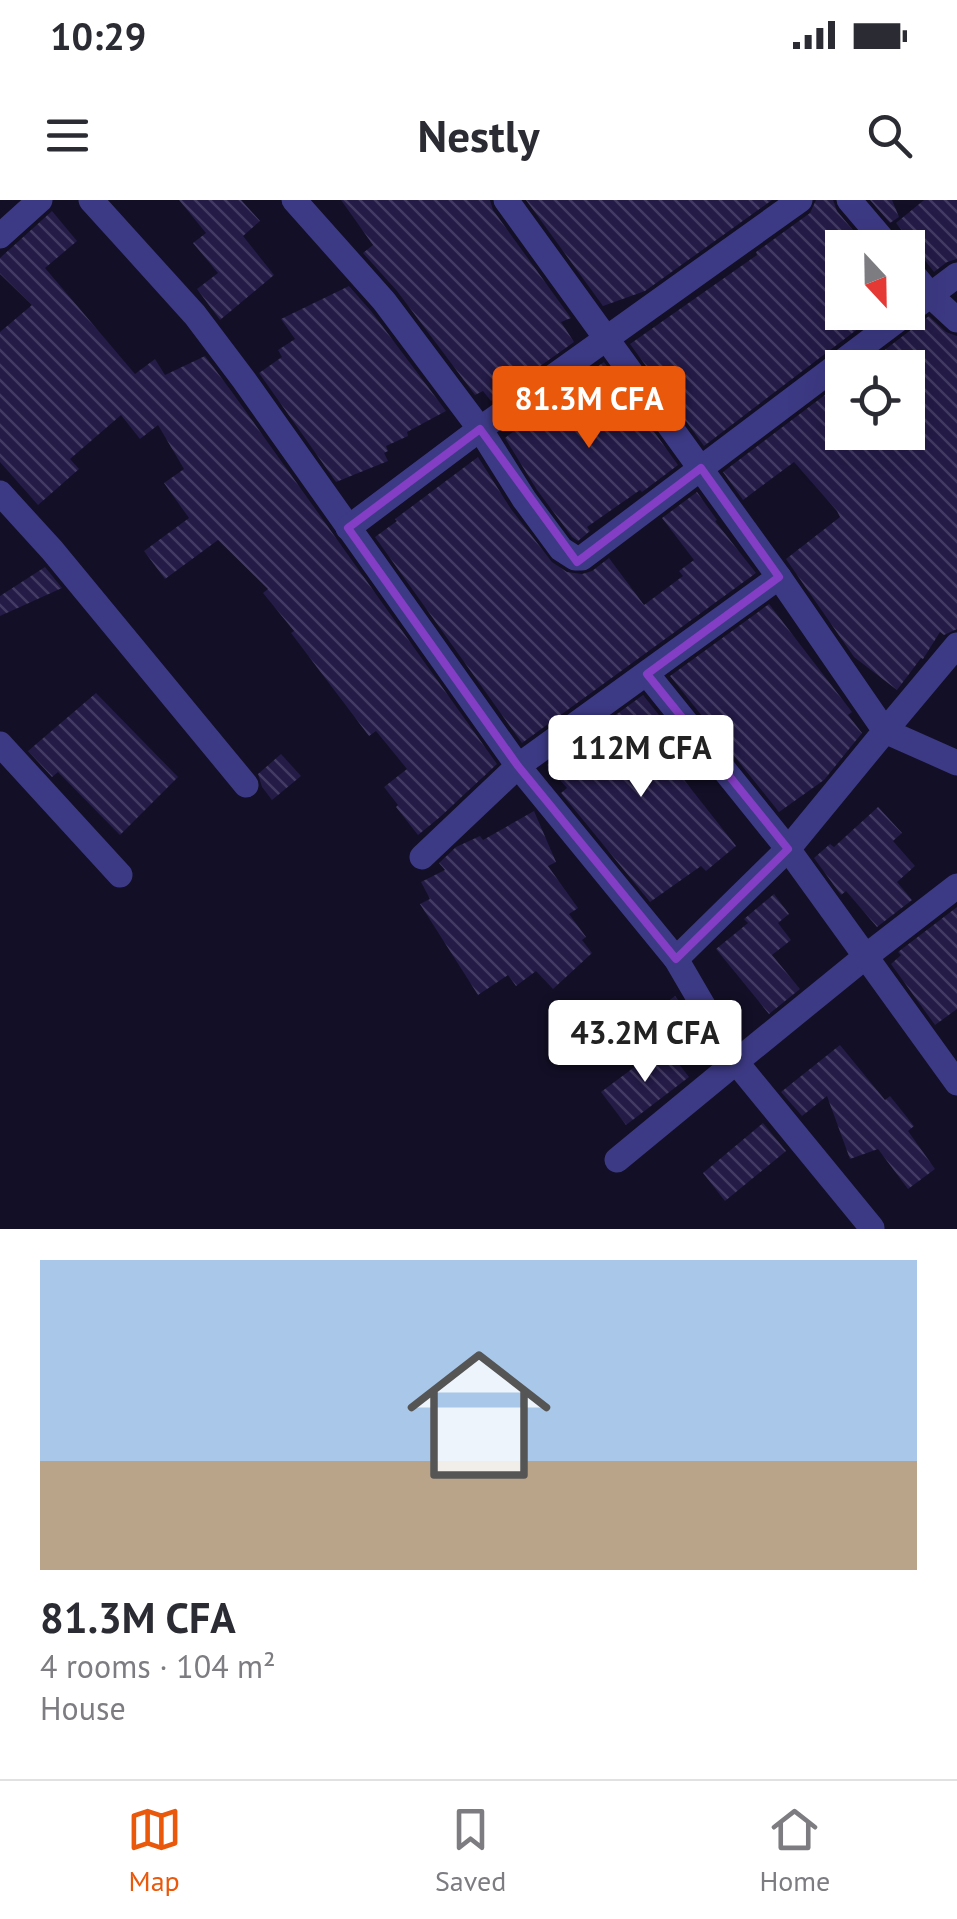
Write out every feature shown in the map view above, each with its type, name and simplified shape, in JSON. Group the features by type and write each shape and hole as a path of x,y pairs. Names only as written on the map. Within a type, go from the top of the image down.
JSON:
{"street":[{"path":"0,236 40,200"},
{"path":"91,200 195,316 244,380 518,766 676,959 736,1062 872,1228"},
{"path":"294,200 384,301 480,429 561,549 575,558 582,558 957,275"},
{"path":"506,200 779,577 885,731 957,763"},
{"path":"348,528 800,200"},
{"path":"849,200 875,230"},
{"path":"925,288 957,320"},
{"path":"0,493 52,550 246,785"},
{"path":"422,857 518,766 779,577"},
{"path":"676,959 788,849 957,645"},
{"path":"647,674 788,849 957,1083"},
{"path":"0,744 120,875"},
{"path":"617,1160 957,886"}],"highlighted area":[{"path":"480,429 577,562 701,468 779,577 647,674 788,849 676,959 518,766 348,528"}],"building":[{"path":"179,200 241,200 260,221 243,236 274,275 220,320 197,289 218,273 193,243 206,233"},
{"path":"341,200 490,200 493,210 571,318 561,322 574,342 491,401 483,391 475,395 397,291 363,253 373,245"},
{"path":"526,200 772,200 645,291 603,306"},
{"path":"816,200 833,200 853,230 825,230 825,330 856,330 825,350 825,354 704,446 630,344 810,213"},
{"path":"870,200 892,200 899,217 890,223"},
{"path":"924,200 957,200 957,259 934,272 925,260 925,230 901,230 896,223"},
{"path":"52,211 77,241 45,268 135,374 155,359 165,375 205,356 497,764 418,835 384,787 407,769 376,731 369,736 263,593 268,589 218,540 165,579 144,551 189,518 164,483 184,469 158,425 140,439 121,415 70,459 79,469 38,505 0,462 0,332 32,305 0,274 0,258"},
{"path":"349,286 446,411 386,446 388,461 336,482 259,373 282,357 278,350 295,339 281,319"},
{"path":"929,316 946,332 957,336 957,629 944,635 940,632 897,690 854,657 786,559 840,517 837,511 794,462 743,500 723,472 825,395 825,450 925,450 925,350 885,350 911,330 925,330 925,319"},
{"path":"604,362 678,465 587,527 590,531 578,541 537,490 505,438 524,423 522,419"},
{"path":"478,457 552,562 567,572 582,574 609,558 644,605 683,576 679,571 694,560 662,518 697,492 756,573 522,743 375,537"},
{"path":"45,567 62,588 0,616 0,596"},
{"path":"769,604 852,712 848,715 862,733 824,780 779,812 670,676"},
{"path":"96,693 178,777 120,835 58,772 52,777 28,751"},
{"path":"643,695 682,744 666,757 736,846 706,871 701,866 650,902 561,793 567,788 547,765"},
{"path":"281,754 301,776 272,800 258,774"},
{"path":"878,807 902,833 893,841 915,866 897,882 912,900 877,927 846,891 841,895 814,858 830,844 834,847"},
{"path":"534,811 556,862 548,866 578,908 569,914 592,953 553,989 536,971 516,986 508,975 478,995 420,904 430,899 421,882 445,870 439,863 456,847 480,836 483,840"},
{"path":"774,894 789,914 778,923 791,940 772,955 800,989 769,1014 716,949 748,923 744,919"},
{"path":"957,907 957,1009 935,1025 891,964 901,955 898,952"},
{"path":"675,996 691,1018 647,1056 628,1031"},
{"path":"664,1045 689,1077 626,1125 601,1092"},
{"path":"840,1045 885,1100 890,1096 914,1126 908,1131 935,1169 908,1189 878,1149 850,1159 827,1096 802,1116 781,1092"},
{"path":"763,1123 786,1151 725,1201 703,1173"}]}
